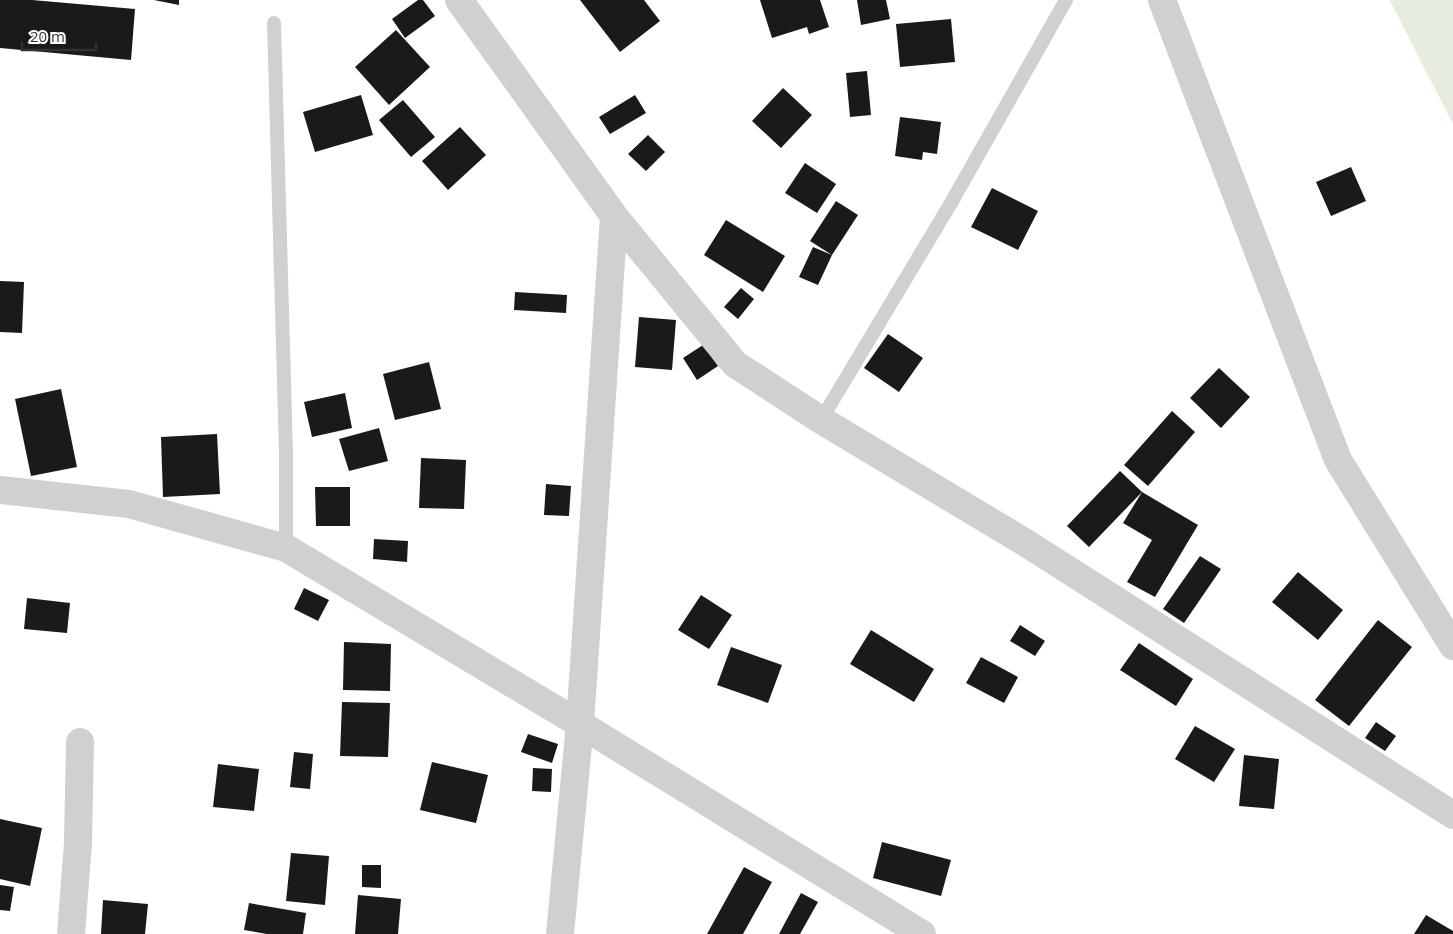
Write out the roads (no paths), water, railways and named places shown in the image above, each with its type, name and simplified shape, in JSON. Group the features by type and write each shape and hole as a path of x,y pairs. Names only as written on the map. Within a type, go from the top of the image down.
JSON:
{"street":[{"path":"459,0 614,216 734,364 821,420 1026,543 1453,815"},
{"path":"1162,0 1338,460 1453,646"},
{"path":"560,934 580,724 614,216"},
{"path":"0,490 129,504 286,548 580,724 922,934"},
{"path":"71,934 78,843 80,742"}],"lane":[{"path":"821,420 951,203 1066,0"},
{"path":"274,23 286,454 286,548"}]}
